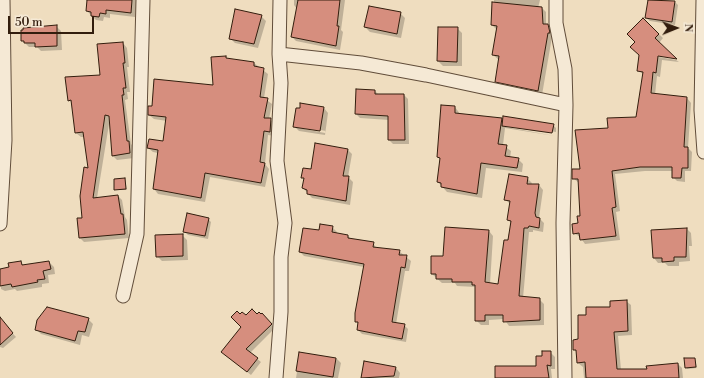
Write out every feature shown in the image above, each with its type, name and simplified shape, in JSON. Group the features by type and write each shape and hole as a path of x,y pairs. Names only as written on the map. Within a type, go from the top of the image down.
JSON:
{"street":[{"path":"0,224 5,140 2,0"},
{"path":"123,296 137,234 143,0"},
{"path":"276,378 281,312 281,257 285,223 277,161 280,83 280,0"},
{"path":"556,0 556,23 565,70 566,105 563,224 565,378"},
{"path":"704,0 701,110 704,152"},
{"path":"279,54 361,63 426,75 566,105"}],"building":[{"path":"87,0 132,0 131,13 106,10 106,14 100,13 99,17 91,16 91,12 86,11"},
{"path":"298,0 340,0 337,26 339,26 336,46 291,37"},
{"path":"648,0 675,1 672,22 645,18"},
{"path":"492,2 542,7 543,24 548,24 550,33 548,33 538,91 495,82 499,56 492,55 497,26 491,25"},
{"path":"369,6 401,12 397,34 364,27"},
{"path":"235,9 262,15 254,44 229,39"},
{"path":"643,18 659,34 655,38 677,59 658,56 656,73 653,72 651,93 687,97 684,147 688,147 688,168 682,168 681,178 672,178 672,167 640,167 612,171 616,207 612,208 616,236 580,240 579,233 573,234 572,224 578,223 577,216 580,216 578,179 572,179 572,169 580,169 575,130 608,128 607,118 636,117 643,72 637,71 639,55 630,47 635,42 627,34"},
{"path":"57,25 57,46 35,47 35,43 24,43 24,41 21,41 21,30 23,30 23,28"},
{"path":"438,27 458,27 457,62 437,61"},
{"path":"123,42 125,63 123,63 126,88 123,88 124,95 122,95 127,141 129,141 130,153 112,156 109,116 105,115 93,198 118,195 121,214 123,214 125,234 79,238 77,218 82,218 80,196 84,167 88,168 83,132 75,133 71,100 68,101 65,77 100,75 97,44"},
{"path":"226,56 226,58 254,62 254,66 264,68 260,97 268,98 264,118 271,118 270,132 264,131 260,162 265,163 261,183 205,173 201,198 153,189 158,150 147,148 149,139 163,141 166,117 148,115 148,106 152,106 154,79 213,85 211,57"},
{"path":"356,89 375,90 375,94 404,94 405,140 388,140 388,116 355,114"},
{"path":"300,103 324,107 320,131 293,127 296,108 300,108"},
{"path":"441,105 455,106 455,113 502,118 498,144 507,145 505,156 519,158 517,168 481,163 477,194 441,187 441,183 437,182 440,158 437,157"},
{"path":"503,116 554,124 552,133 502,126"},
{"path":"315,143 348,149 343,176 349,176 346,201 307,194 307,190 302,188 304,178 301,178 303,168 311,169"},
{"path":"509,174 528,177 527,184 539,184 535,213 536,217 540,218 539,228 529,226 528,228 524,228 519,296 540,298 540,320 503,322 503,315 485,315 485,321 475,321 475,285 472,285 472,282 452,282 452,279 436,279 436,274 431,274 431,256 443,256 445,227 489,230 485,282 498,284 504,240 508,240 511,221 507,220 510,201 504,200"},
{"path":"125,178 126,189 114,190 114,179"},
{"path":"187,213 209,218 205,236 183,232"},
{"path":"320,224 333,226 332,232 348,235 348,238 374,242 373,247 400,250 399,255 407,255 405,268 401,267 392,322 405,324 402,339 357,330 358,322 355,322 355,313 364,264 299,252 303,228 319,230"},
{"path":"687,228 686,257 674,257 674,261 662,262 662,258 653,258 651,230"},
{"path":"183,234 183,256 156,257 155,235"},
{"path":"21,261 22,265 49,261 51,269 43,271 45,279 37,280 38,282 12,287 11,284 0,286 0,269 9,267 8,263"},
{"path":"627,300 628,331 614,332 617,369 647,369 646,366 678,363 679,378 586,378 585,362 577,363 576,350 573,350 573,340 578,339 578,315 586,315 586,307 610,307 610,301"},
{"path":"47,307 89,318 85,332 78,331 75,341 35,330 37,320"},
{"path":"252,309 257,314 259,312 261,314 262,313 272,324 246,349 258,358 247,372 221,352 241,327 231,317 237,311 240,314 242,312 246,315"},
{"path":"0,317 13,333 0,345"},
{"path":"542,351 551,351 551,366 547,365 549,378 495,378 495,366 536,366 536,356 542,356"},
{"path":"299,352 336,358 333,377 296,371"},
{"path":"684,358 695,358 696,367 685,368"},
{"path":"364,361 396,367 394,376 361,378"}]}
